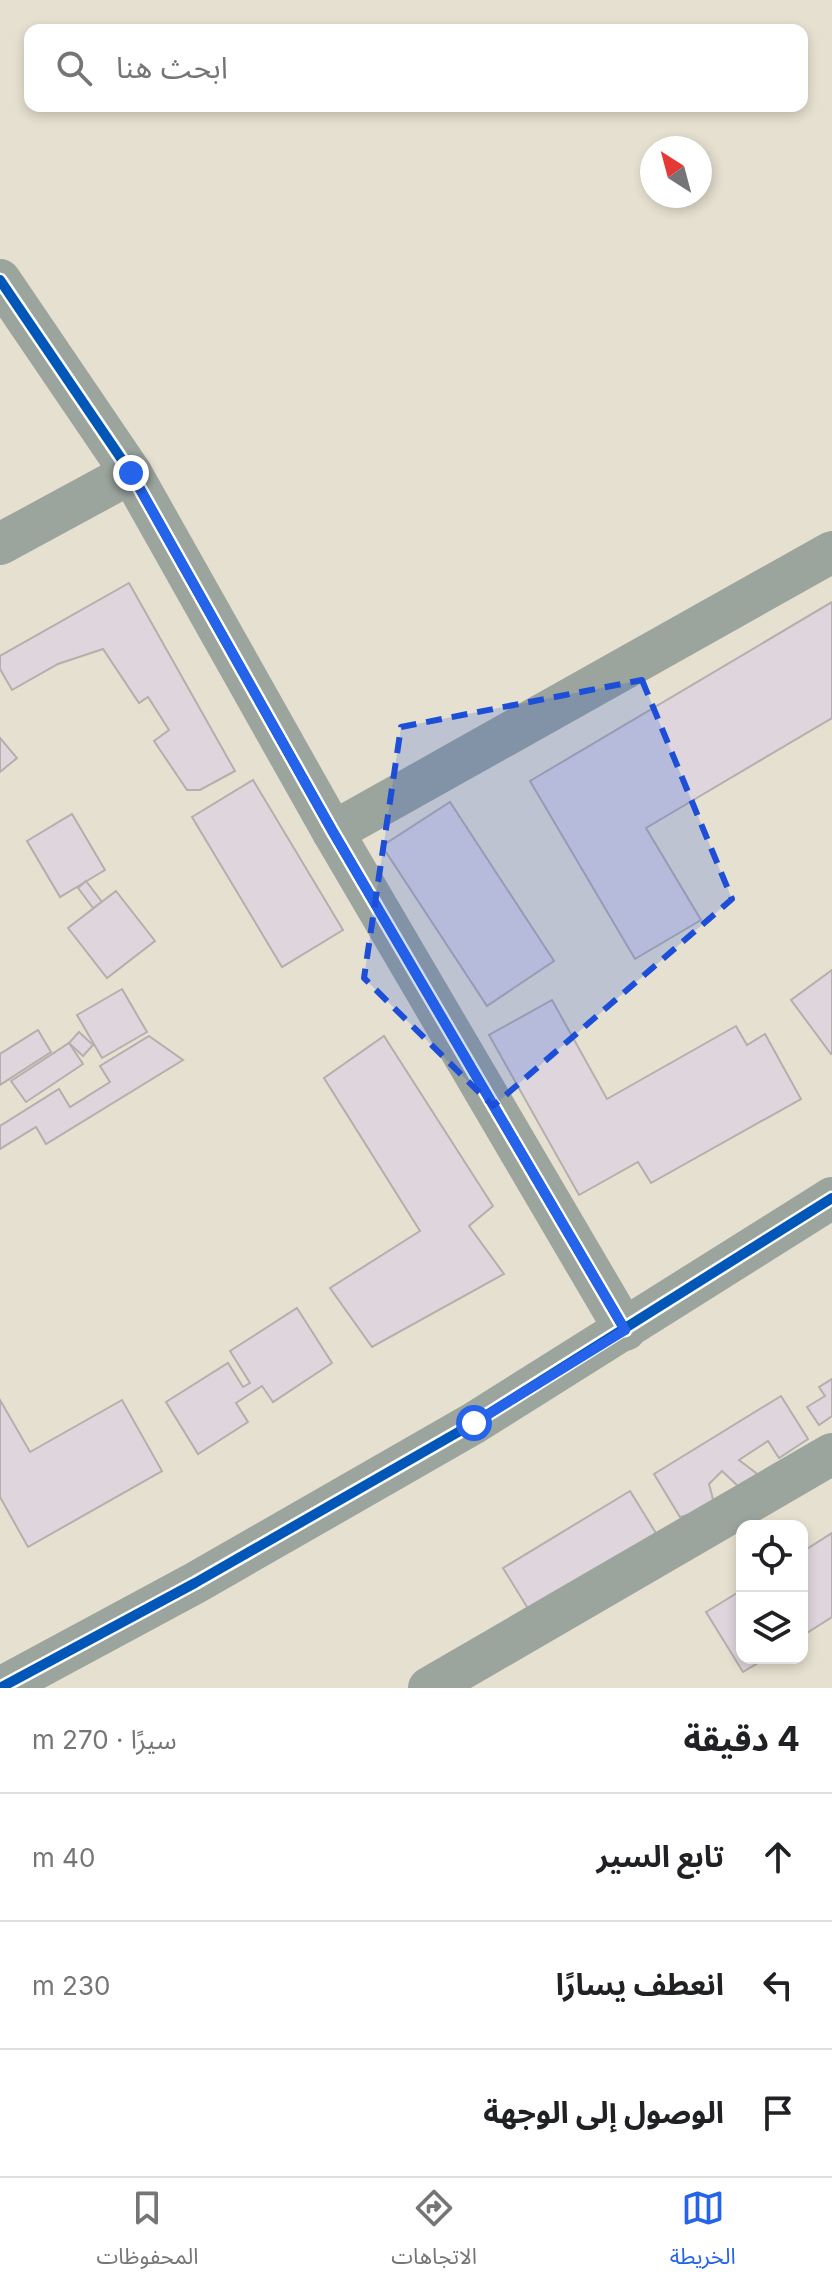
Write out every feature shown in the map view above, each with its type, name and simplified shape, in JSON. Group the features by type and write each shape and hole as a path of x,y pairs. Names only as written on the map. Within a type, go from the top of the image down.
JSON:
{"street":[{"path":"0,280 131,473 333,832 625,1330"},
{"path":"0,544 131,473"},
{"path":"333,832 832,552"},
{"path":"0,1688 195,1583 474,1423 832,1198"},
{"path":"429,1688 832,1454"}],"highlighted area":[{"path":"642,680 732,899 493,1106 364,978 401,727"}],"building":[{"path":"129,583 235,771 200,790 187,790 154,741 169,730 148,697 139,703 103,649 58,664 12,690 0,669 0,656"},
{"path":"832,602 832,718 646,828 701,920 635,959 530,781"},
{"path":"0,738 17,758 0,772"},
{"path":"253,780 343,930 282,967 192,817"},
{"path":"450,802 554,961 487,1006 382,846"},
{"path":"72,814 105,870 60,897 27,841"},
{"path":"86,881 102,902 93,908 78,888"},
{"path":"116,891 155,941 107,978 68,928"},
{"path":"832,970 832,1054 831,1054 791,1000"},
{"path":"122,989 147,1032 102,1058 77,1015"},
{"path":"552,1000 607,1099 736,1026 747,1045 765,1034 801,1099 651,1183 638,1162 579,1195 489,1035"},
{"path":"38,1030 51,1052 0,1085 0,1054"},
{"path":"79,1032 93,1045 83,1056 69,1043"},
{"path":"149,1036 183,1060 46,1144 36,1127 0,1149 0,1126 59,1089 70,1107 110,1082 100,1066"},
{"path":"384,1036 493,1206 469,1226 504,1274 372,1347 330,1288 420,1231 324,1078"},
{"path":"69,1043 83,1064 26,1102 11,1081"},
{"path":"297,1308 332,1363 273,1402 262,1386 236,1403 248,1422 198,1454 166,1402 228,1363 243,1387 250,1383 230,1351"},
{"path":"832,1379 832,1416 819,1425 807,1407 825,1396 819,1387"},
{"path":"781,1396 808,1439 779,1458 768,1441 739,1460 760,1476 740,1488 722,1471 709,1484 715,1507 680,1517 654,1474"},
{"path":"0,1400 30,1452 122,1400 162,1471 28,1547 0,1497"},
{"path":"630,1491 659,1538 532,1615 503,1568"},
{"path":"832,1533 832,1617 808,1632 808,1592 808,1548"},
{"path":"736,1594 736,1661 706,1612"},
{"path":"738,1664 756,1664 743,1672"}],"cycle path":[{"path":"0,280 131,473 333,832 625,1330"},
{"path":"0,1688 195,1583 474,1423 832,1198"}],"route":[{"path":"131,473 333,832 625,1330 474,1423"}]}
